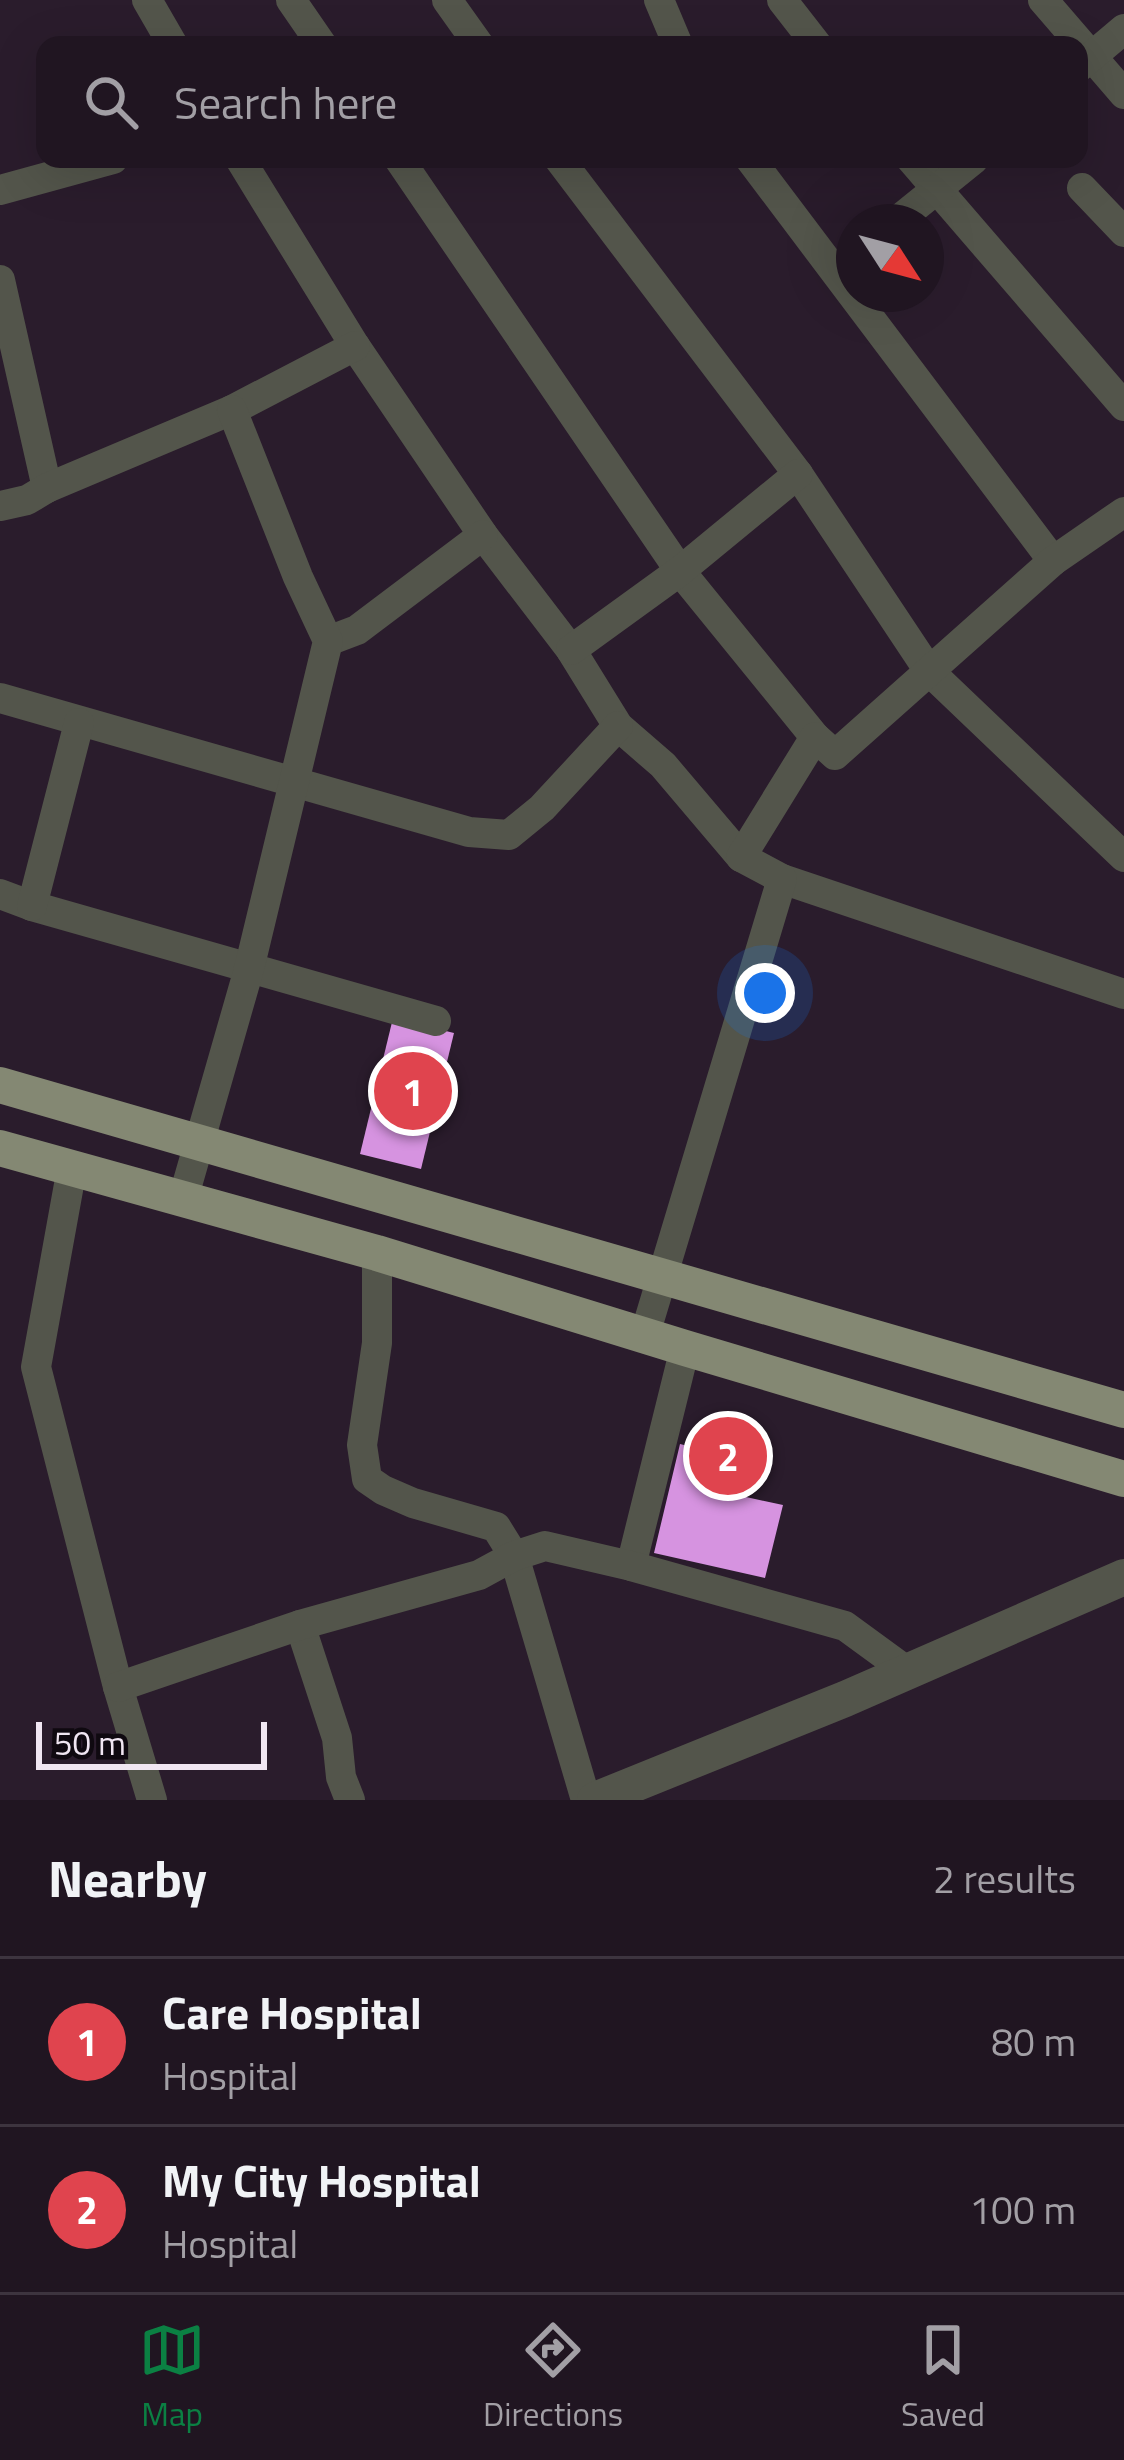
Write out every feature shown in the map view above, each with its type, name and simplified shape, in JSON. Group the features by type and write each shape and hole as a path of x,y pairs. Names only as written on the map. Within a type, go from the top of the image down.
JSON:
{"main road":[{"path":"0,1084 1124,1410"},
{"path":"0,1148 377,1253 1124,1479"}],"street":[{"path":"147,0 168,36"},
{"path":"291,0 316,36"},
{"path":"447,0 473,36"},
{"path":"659,0 674,36"},
{"path":"782,0 810,36"},
{"path":"1043,0 1068,36"},
{"path":"1088,60 1124,28"},
{"path":"1088,64 1124,94"},
{"path":"0,190 80,168"},
{"path":"246,168 355,346 483,535 571,650 618,726 663,765 741,857 782,879 1124,994"},
{"path":"405,168 680,571 815,737 835,755 1053,561 1124,512"},
{"path":"565,168 797,474 929,671 1124,857"},
{"path":"758,168 836,254"},
{"path":"918,168 1124,406"},
{"path":"920,204 964,168"},
{"path":"1082,188 1124,232"},
{"path":"0,280 47,488"},
{"path":"878,312 1053,561"},
{"path":"0,506 27,500 232,410 355,346"},
{"path":"183,1199 249,969 328,641 232,410"},
{"path":"571,650 680,571 797,474"},
{"path":"328,641 358,630 483,535"},
{"path":"0,698 469,832 509,835 542,808 618,726"},
{"path":"32,906 79,722"},
{"path":"741,857 815,737"},
{"path":"645,1334 782,879"},
{"path":"0,894 436,1021"},
{"path":"73,1168 36,1367 118,1687 152,1800"},
{"path":"377,1253 377,1343 362,1445 368,1479 413,1503 496,1528 514,1556 591,1800 908,1672 1124,1577"},
{"path":"631,1566 685,1348"},
{"path":"118,1687 300,1624 479,1575 545,1546 845,1626 908,1672"},
{"path":"300,1624 337,1738 341,1777 350,1800"}],"building":[{"path":"393,1018 454,1033 421,1169 360,1154"},
{"path":"680,1444 754,1462 746,1497 783,1505 765,1578 654,1553"}],"place":[{"name":"Care Hospital","path":"413,1091"},
{"name":"My City Hospital","path":"728,1456"}]}
